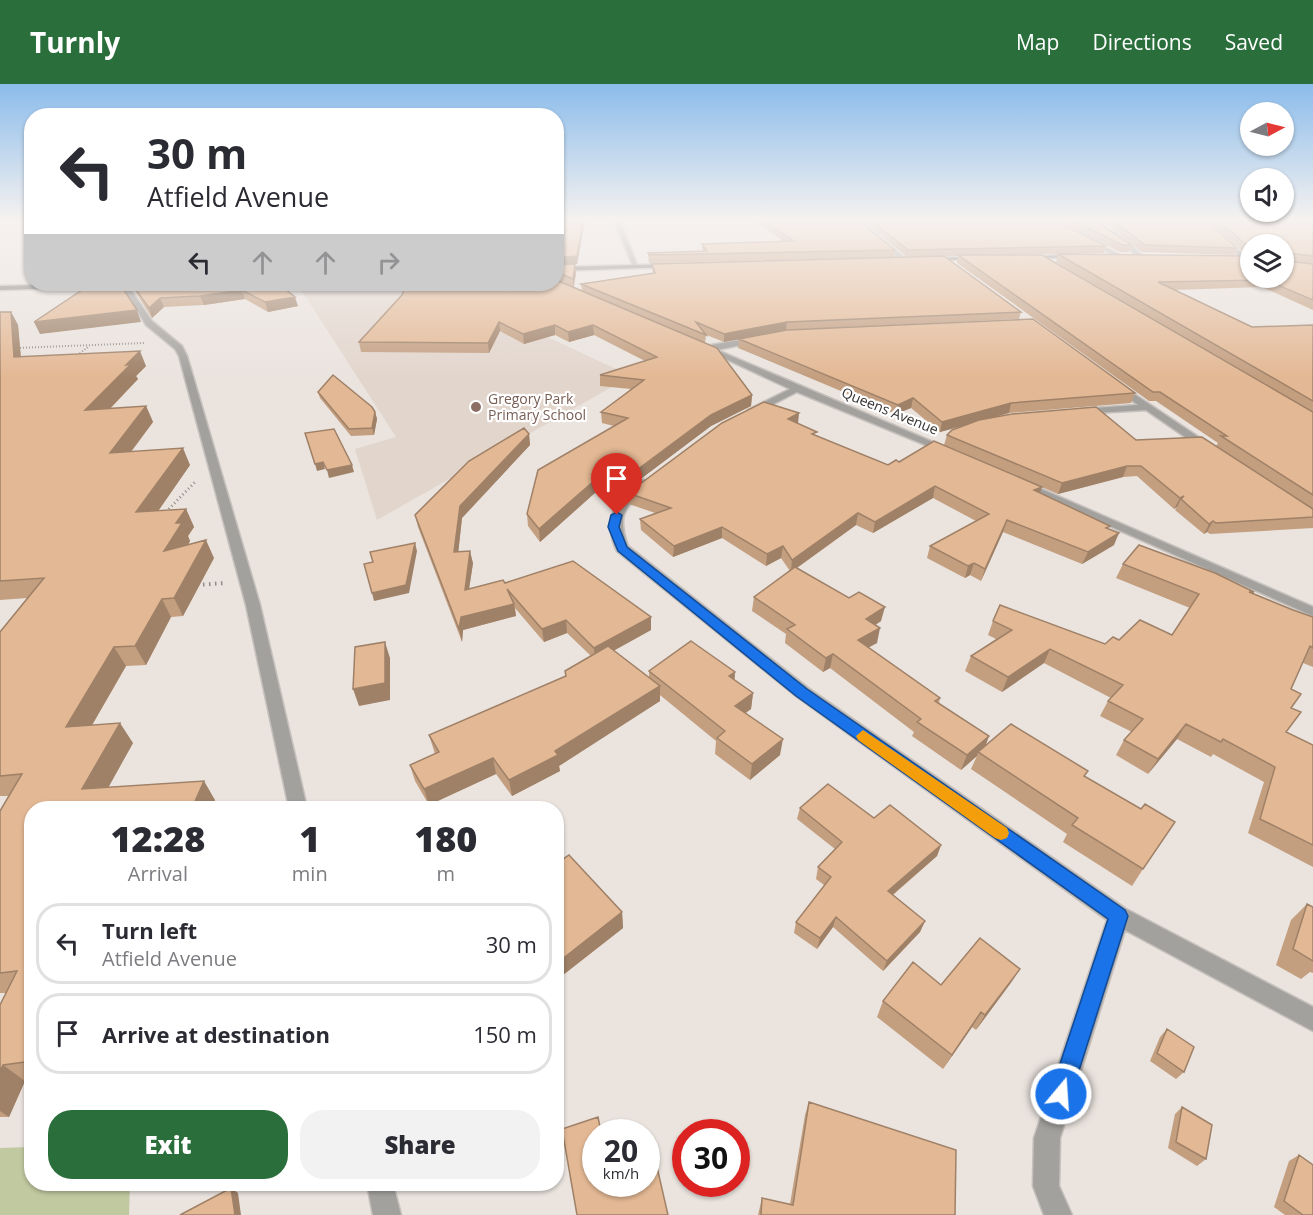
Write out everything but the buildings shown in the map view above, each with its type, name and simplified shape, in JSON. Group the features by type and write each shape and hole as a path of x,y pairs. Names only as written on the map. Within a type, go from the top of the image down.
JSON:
{"street":[{"path":"0,288 24,287"},
{"path":"128,291 149,323 172,342 183,356 247,582 295,801"},
{"path":"710,349 764,337"},
{"name":"Queens Avenue","path":"689,341 797,389 960,456"},
{"path":"1108,379 1215,453"},
{"path":"736,420 797,389"},
{"path":"1073,413 1147,407"},
{"path":"928,442 939,438"},
{"path":"654,475 620,503 613,527 622,548 801,692 1119,916 1313,1020"},
{"path":"1014,480 1313,612"},
{"path":"1058,1215 1046,1186 1047,1138 1119,916"},
{"path":"382,1191 387,1215"}],"path":[{"path":"11,349 172,342"},
{"path":"74,358 89,346"},
{"path":"164,515 213,463"},
{"path":"193,585 247,582"}],"shaded area":[{"name":"Gregory Park Primary School","path":"302,291 449,291 631,376 377,520 355,449 396,437"}],"green space":[{"path":"24,1147 24,1191 130,1191 129,1215 0,1215 0,1148"}],"slow traffic":[{"path":"863,736 1001,833"}],"place":[{"name":"Gregory Park Primary School","path":"476,407"}],"route":[{"path":"617,515 613,527 622,548 801,692 1119,916 1061,1094"}]}
